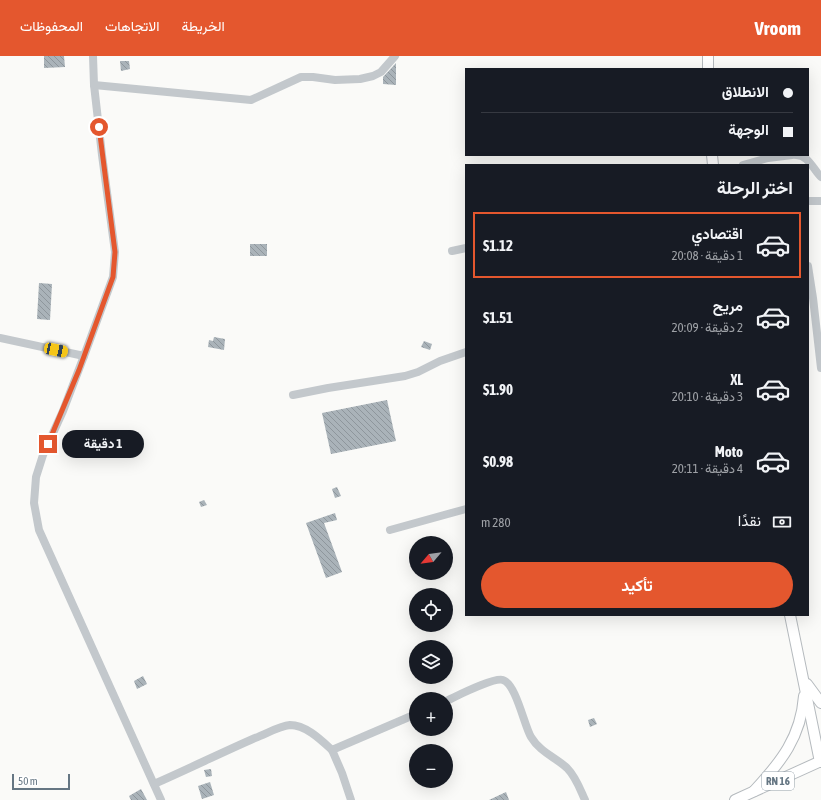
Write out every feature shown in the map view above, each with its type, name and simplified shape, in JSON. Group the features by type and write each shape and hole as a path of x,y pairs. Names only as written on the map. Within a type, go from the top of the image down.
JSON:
{"main road":[{"path":"708,56 708,68"},
{"path":"790,616 821,762"},
{"path":"804,680 821,703"},
{"path":"754,791 774,770 791,745 803,711 804,680"},
{"name":"RN 16","path":"735,800 821,762"}],"street":[{"path":"93,56 94,85 115,252 113,277 63,411 43,455 36,476 34,503 39,530 161,800"},
{"path":"94,85 251,100 301,77 335,80 373,76 381,72 395,56"},
{"path":"747,164 768,158 784,156"},
{"path":"802,156 808,160 821,177"},
{"path":"809,201 821,201"},
{"path":"452,251 465,248"},
{"path":"809,272 821,368"},
{"path":"0,338 84,356"},
{"path":"293,395 405,376 465,352"},
{"path":"390,530 465,509"},
{"path":"453,698 494,680 503,680 509,684 536,746 567,768 577,780 585,800"},
{"path":"332,750 409,717"},
{"path":"154,784 231,749 289,725 298,727 315,736 332,750 351,800"}],"building":[{"path":"44,56 64,56 65,67 44,68"},
{"path":"120,61 129,61 130,69 121,71"},
{"path":"396,63 396,85 383,84 383,77"},
{"path":"250,244 267,244 267,256 250,256"},
{"path":"39,283 52,284 50,320 37,319"},
{"path":"214,337 225,339 224,350 208,347 209,340 213,341"},
{"path":"424,341 432,344 430,350 421,347"},
{"path":"387,400 396,441 331,454 322,413"},
{"path":"337,487 341,496 335,498 332,489"},
{"path":"204,500 207,505 201,507 199,502"},
{"path":"335,513 337,520 324,523 342,572 326,578 306,523"},
{"path":"143,676 147,684 137,689 134,681"},
{"path":"594,718 597,724 590,727 588,720"},
{"path":"211,769 212,776 206,777 204,770"},
{"path":"210,782 214,795 202,799 198,786"},
{"path":"141,789 147,800 131,800 129,796"},
{"path":"506,792 509,800 489,800"}],"route":[{"path":"48,444 79,370 113,277 115,252 99,127"}]}
